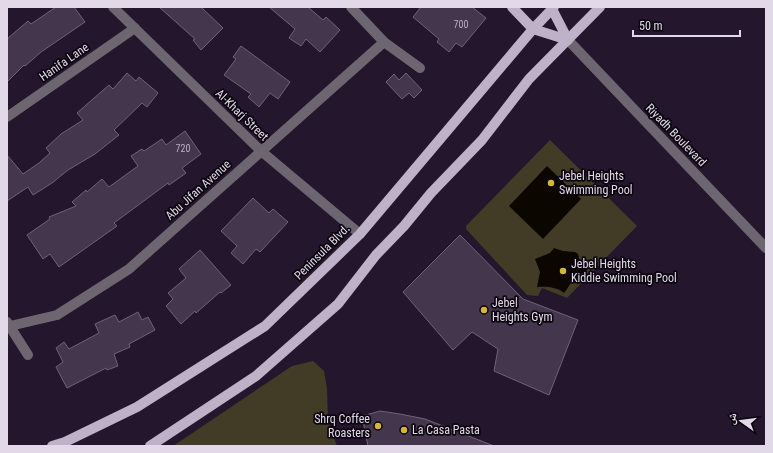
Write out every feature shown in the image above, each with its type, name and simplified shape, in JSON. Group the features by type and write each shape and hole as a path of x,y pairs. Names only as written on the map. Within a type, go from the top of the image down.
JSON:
{"main road":[{"name":"Riyadh Boulevard","path":"512,7 533,29 568,40"},
{"path":"150,446 256,376 338,304 376,255 482,140 530,79 600,7"},
{"name":"Riyadh Boulevard","path":"553,8 568,40"},
{"name":"Peninsula Blvd.","path":"52,446 65,442 137,407 265,326 360,234 533,29 553,8"}],"street":[{"name":"Al-Kharj Street","path":"113,7 261,151 360,234"},
{"path":"351,7 384,42 420,68"},
{"name":"Hanifa Lane","path":"7,117 135,28"},
{"name":"Riyadh Boulevard","path":"568,40 766,248"},
{"name":"Abu Jifan Avenue","path":"8,324 58,315 129,269 261,151 357,68 384,42"},
{"path":"8,324 28,355"}],"shaded area":[{"name":"Jebel Heights Swimming Pool","path":"550,140 637,226 567,298 542,288 538,296 527,295 466,229 466,226"},
{"name":"Jebel Heights Swimming Pool","path":"547,166 581,199 543,239 509,206"},
{"name":"Jebel Heights Kiddie Swimming Pool","path":"554,248 563,251 575,252 578,254 580,262 587,270 573,280 564,293 551,287 537,287 540,272 535,259 550,253"},
{"path":"313,361 324,371 327,388 328,422 337,446 173,446 292,366"}],"building":[{"path":"56,7 74,7 85,22 41,52 25,66 24,65 7,82 7,39 28,21 31,24"},
{"path":"159,7 201,7 223,28 201,50 193,40 195,39"},
{"path":"269,7 308,7 323,20 326,17 340,30 320,52 306,39 301,46 289,38 295,29"},
{"path":"421,7 472,7 486,18 462,47 456,43 449,52 437,42 439,39 413,17"},
{"path":"241,46 290,82 278,99 270,93 259,107 248,97 251,94 224,75 236,59 233,57"},
{"path":"127,73 136,81 139,77 158,93 147,107 142,103 114,130 119,135 95,154 68,170 52,183 33,195 28,187 7,201 7,155 23,174 50,153 46,148 61,134 83,120 77,113 109,85 113,89"},
{"path":"406,73 422,90 414,98 409,93 402,99 386,82 394,74 399,80"},
{"path":"185,131 201,154 182,168 186,173 169,185 168,183 114,223 117,226 59,267 50,254 43,259 27,235 50,219 49,217 76,206 72,202 102,179 109,187 138,166 131,156 142,149 144,151 162,139 166,145"},
{"path":"253,198 269,213 273,209 288,222 260,252 256,249 243,264 231,253 237,246 221,231"},
{"name":"Jebel Heights Gym","path":"460,235 523,299 578,320 549,395 494,371 498,349 472,332 453,350 403,292"},
{"path":"200,250 231,285 221,293 220,292 196,313 195,311 181,324 166,306 173,299 168,293 186,278 179,269"},
{"path":"138,312 142,320 148,317 155,330 129,344 130,347 114,354 118,366 107,370 106,368 67,388 56,367 63,362 56,348 64,342 69,349 99,333 95,324 115,315 119,322"},
{"path":"380,411 425,419 494,446 368,446 362,416"}],"place":[{"name":"Jebel Heights Swimming Pool","path":"551,183"},
{"name":"Jebel Heights Kiddie Swimming Pool","path":"563,271"},
{"name":"Jebel Heights Gym","path":"484,310"},
{"name":"Shrq Coffee Roasters","path":"378,426"},
{"name":"La Casa Pasta","path":"404,430"}]}
